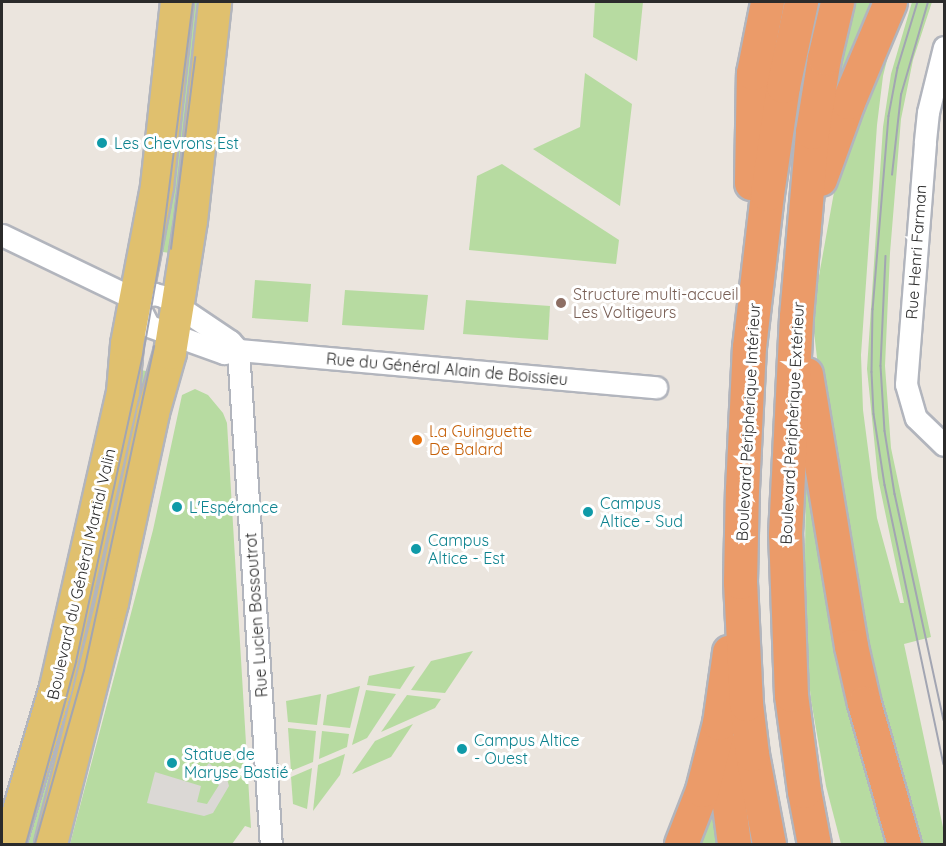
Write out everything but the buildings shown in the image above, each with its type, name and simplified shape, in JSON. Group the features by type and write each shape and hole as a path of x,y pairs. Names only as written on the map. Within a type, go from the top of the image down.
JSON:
{"highway":[{"path":"749,347 753,73 767,2"},
{"name":"Boulevard Périphérique Intérieur","path":"769,844 760,801 746,704 740,582 749,347 781,97 801,2"},
{"name":"Boulevard Périphérique Extérieur","path":"814,844 791,695 785,596 787,467 803,229 819,90 837,2"},
{"path":"803,229 848,102 890,2"},
{"path":"796,316 851,646 864,703 904,844"},
{"path":"681,844 702,789 719,723 740,582"},
{"path":"719,723 734,844"}],"main road":[{"name":"Boulevard du Général Martial Valin","path":"9,844 56,687 123,392 135,299 157,186 177,2"},
{"path":"51,844 112,603 153,413 182,324 215,2"}],"street":[{"name":"Rue Henri Farman","path":"945,46 928,112 924,142 906,384 916,418 945,445"},
{"path":"2,236 135,299 149,326 182,324 230,341 237,350"},
{"path":"135,299 154,294 182,324"},
{"name":"Rue du Général Alain de Boissieu","path":"237,350 656,387"},
{"name":"Rue Lucien Bossoutrot","path":"237,350 271,844"}],"green space":[{"path":"186,2 207,2 177,254 156,251"},
{"path":"595,2 643,2 637,61 593,37"},
{"path":"856,2 878,2 843,85 836,80"},
{"path":"912,2 932,2 913,60 901,119 890,253 885,366 891,448 931,637 904,644 944,832 944,844 920,844 860,623 821,392 814,332 815,298 838,170 897,20 883,76 877,125 861,355 863,410 877,518 900,603 904,603 878,478 867,369 883,127 891,74"},
{"path":"585,73 632,104 620,206 533,149 580,127"},
{"path":"502,164 619,240 616,264 469,250 477,176"},
{"path":"255,280 311,284 308,322 252,318"},
{"path":"345,290 428,295 424,330 342,325"},
{"path":"466,300 550,306 548,340 463,334"},
{"path":"136,369 156,373 42,844 20,844"},
{"path":"195,389 208,395 223,413 227,423 251,828 245,826 232,844 70,844 153,530 182,395"},
{"path":"806,479 811,481 892,844 841,844 826,786 811,700 804,633"},
{"path":"473,651 445,693 411,690 431,661"},
{"path":"415,666 400,689 367,685 369,676"},
{"path":"360,686 350,728 323,725 327,695"},
{"path":"366,690 396,694 367,738 352,745"},
{"path":"321,694 317,725 288,722 286,701"},
{"path":"407,695 441,699 435,708 381,732"},
{"path":"413,724 391,757 352,774 375,741"},
{"path":"288,728 316,731 313,762 291,771"},
{"path":"322,731 349,734 347,747 319,759"},
{"path":"345,754 340,775 313,811 318,765"},
{"path":"312,768 307,809 293,804 291,777"},
{"path":"713,808 722,844 690,844 704,812"}],"shaded area":[{"path":"209,763 227,779 229,786 213,813 204,816 147,803 155,772 201,786 197,802 207,804 219,785 203,770"}],"tram line":[{"path":"26,844 76,662 143,355 161,252 193,2"},
{"path":"918,2 898,68 889,116 873,309 872,372 874,414 885,485 944,764"},
{"path":"892,175 901,95 928,2"},
{"path":"171,249 195,58"},
{"path":"886,256 881,366 885,431 895,494 944,720"},
{"path":"35,844 84,671 154,346"}],"place":[{"name":"Les Chevrons Est","path":"102,143"},
{"name":"Structure multi-accueil Les Voltigeurs","path":"561,303"},
{"name":"La Guinguette De Balard","path":"417,440"},
{"name":"L'Espérance","path":"177,507"},
{"name":"Campus Altice - Sud","path":"588,512"},
{"name":"Campus Altice - Est","path":"416,549"},
{"name":"Campus Altice - Ouest","path":"462,749"},
{"name":"Statue de Maryse Bastié","path":"172,763"}]}
